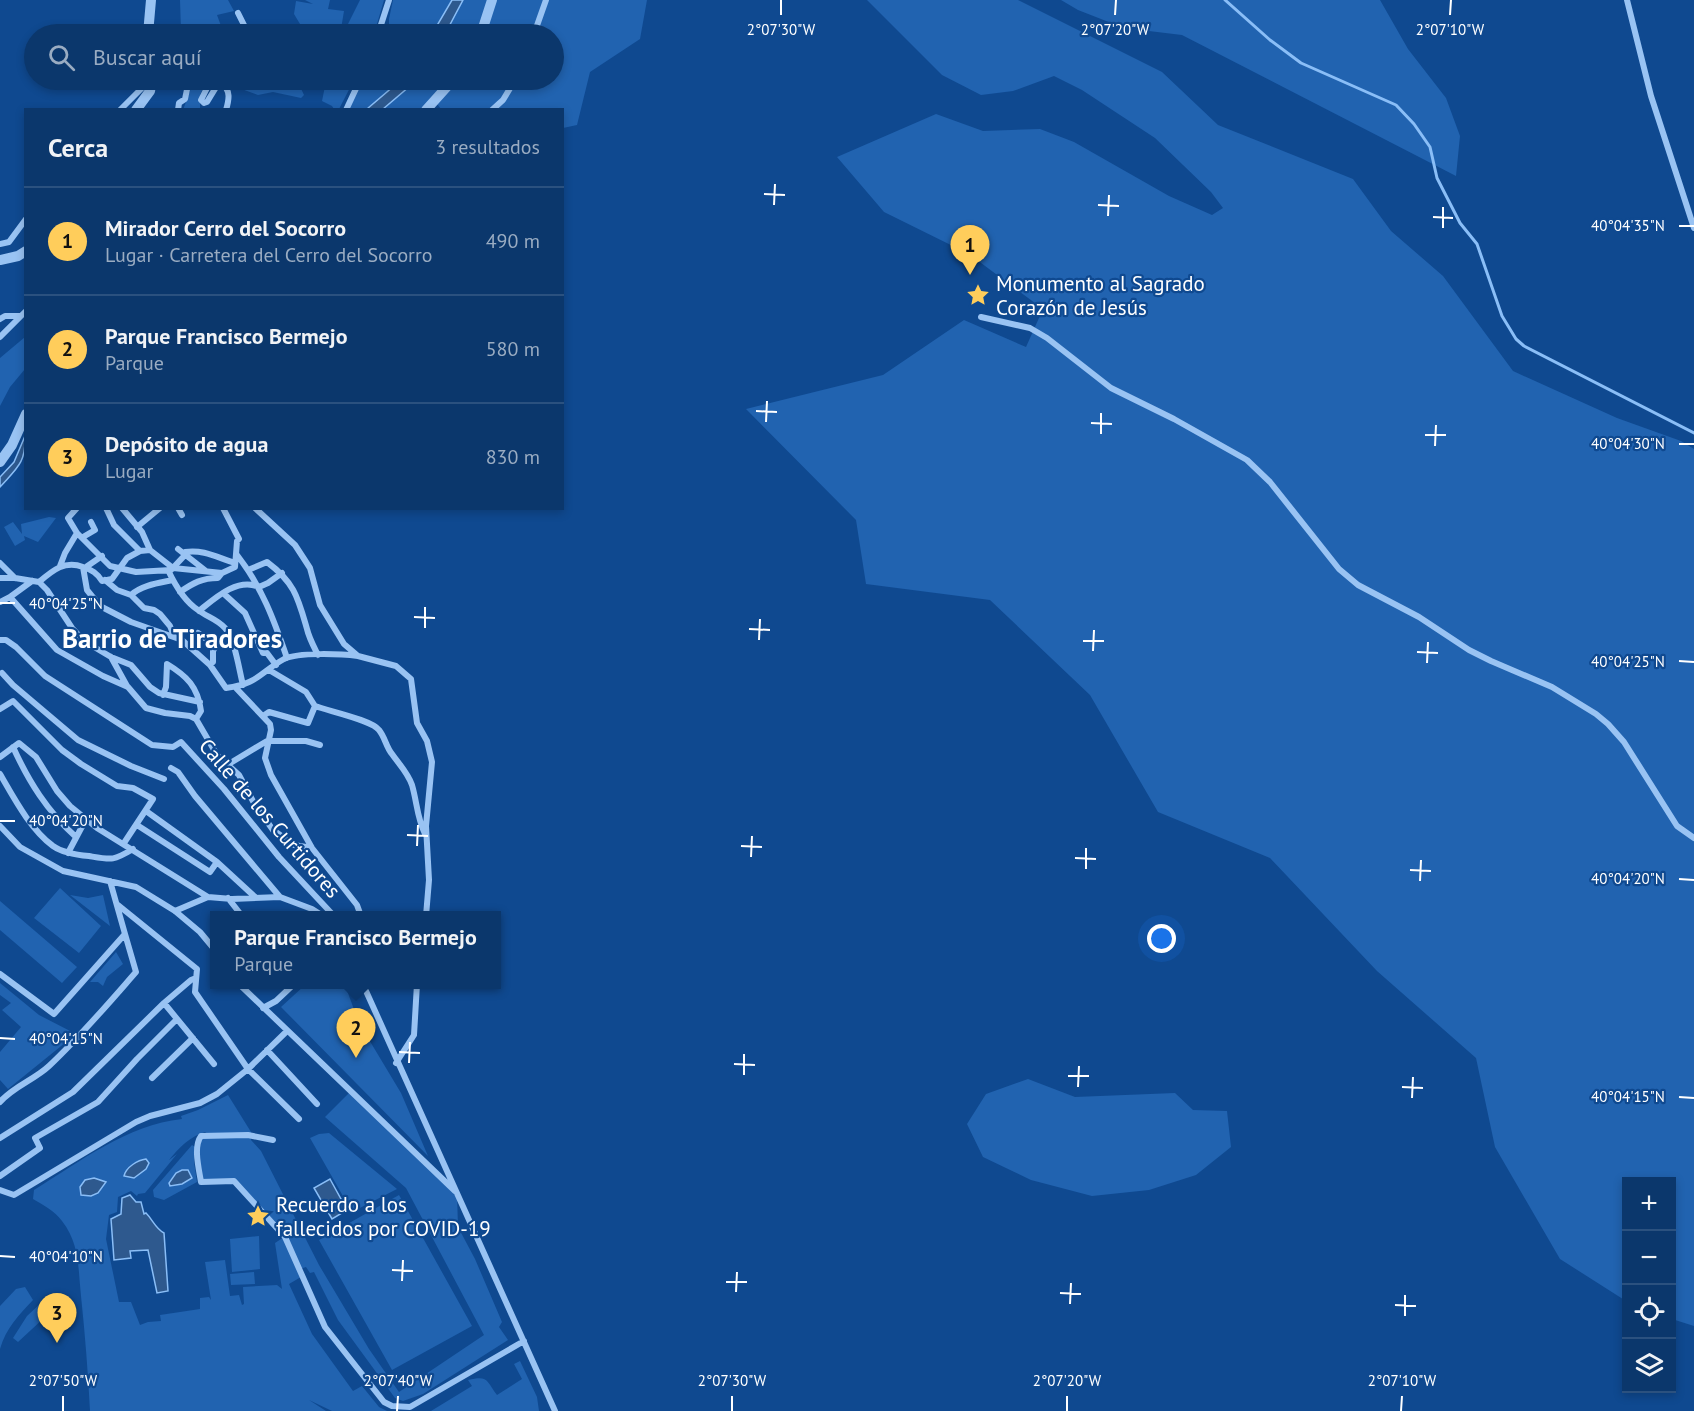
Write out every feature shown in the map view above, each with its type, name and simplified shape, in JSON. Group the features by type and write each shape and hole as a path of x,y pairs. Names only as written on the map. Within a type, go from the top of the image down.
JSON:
{"street":[{"path":"149,24 151,0"},
{"path":"381,24 389,0"},
{"path":"484,24 492,0"},
{"path":"538,24 546,0"},
{"path":"1627,0 1652,96 1694,228"},
{"path":"238,13 243,24"},
{"path":"122,108 141,90"},
{"path":"137,108 150,90"},
{"path":"178,106 185,99 187,90"},
{"path":"206,90 201,100 204,103 214,90"},
{"path":"226,108 227,90"},
{"path":"347,108 355,90"},
{"path":"428,108 444,90"},
{"path":"494,108 509,90"},
{"path":"0,244 9,242 24,222"},
{"path":"0,260 24,252"},
{"path":"0,319 5,316 23,314"},
{"path":"0,337 23,314"},
{"path":"981,317 1030,328 1047,338 1112,388 1174,419 1247,460 1270,482 1348,577 1426,621 1477,654 1552,687 1588,709 1608,724 1618,736 1673,820 1694,838"},
{"path":"0,462 12,445 24,418"},
{"path":"75,510 68,518 80,535 110,566 136,572 170,569 222,573"},
{"path":"107,510 114,525 141,551"},
{"path":"124,510 142,532 150,550 170,569 173,580 190,604 214,618 227,630 243,686"},
{"path":"137,527 158,510"},
{"path":"180,591 204,578 218,578 222,573 235,567 237,541 240,538 224,510"},
{"path":"257,510 295,545 310,568 320,605 329,622 344,644 358,656"},
{"path":"60,566 65,552 80,535 95,530 91,522"},
{"path":"178,549 206,571"},
{"path":"105,580 112,579 127,558 141,551 150,550"},
{"path":"170,569 185,555 185,552 193,550 210,553 235,563"},
{"path":"237,555 258,587 274,619 286,658"},
{"path":"85,567 102,556"},
{"path":"248,570 267,562 282,573 295,590 307,631 318,655"},
{"path":"0,563 15,578"},
{"path":"0,602 60,566 72,563 98,574 102,581 105,580 117,590 130,595 144,608 160,614 170,626 174,636"},
{"path":"85,567 87,590 100,606 131,622 182,640 210,665 226,688 252,683 286,658 335,654 358,656 396,666 411,679 417,723 427,741 432,762 426,837 429,880 426,911"},
{"path":"199,611 223,592 236,586 254,585 258,587 282,573"},
{"path":"0,578 36,581 47,590 78,636 111,657 131,665 150,687 163,695 200,702"},
{"path":"130,595 146,586 173,580"},
{"path":"223,592 245,613 263,653 267,653 276,665"},
{"path":"10,597 57,650 128,687"},
{"path":"198,633 216,646 213,651 214,660 210,665"},
{"name":"Calle de los Curtidores","path":"0,639 16,647 45,676 152,745 173,747 181,742 224,789 279,857 330,911"},
{"path":"111,657 128,687 146,708 196,719 217,755 239,775 254,803 273,830 294,845 312,848"},
{"path":"163,695 168,664 184,674 194,685 201,711 196,719"},
{"path":"268,670 306,692 315,706 346,717 361,719 378,728 389,751 405,771 412,785 418,821 426,837"},
{"path":"2,673 78,740 164,780"},
{"path":"232,687 272,727 265,753 268,768 312,848 359,911"},
{"path":"0,709 13,701 62,750 81,764 117,786 133,788 153,799 124,843"},
{"path":"263,716 269,712 308,723 315,706"},
{"path":"227,765 267,741 306,741 320,745"},
{"path":"0,757 19,742 36,757 57,791 70,806 97,828 208,897"},
{"path":"13,747 28,779 43,803 76,837"},
{"path":"171,768 178,772 195,796 280,897"},
{"path":"0,774 22,810 54,847 68,853 114,860 133,849"},
{"path":"146,811 217,862 255,897"},
{"path":"68,853 86,819"},
{"path":"137,825 210,872 217,862"},
{"path":"0,826 20,847 63,871 136,887 175,911 200,932 210,944"},
{"path":"0,1102 9,1092 47,1068 136,972 110,881"},
{"path":"175,911 208,897 280,897 316,911"},
{"path":"228,898 239,911"},
{"path":"118,905 197,969 195,992 248,1069 299,1119"},
{"path":"0,974 54,1014 125,934"},
{"path":"0,1138 73,1092 164,1003 196,978"},
{"path":"244,989 286,1032 458,1194"},
{"path":"263,1008 276,1001 289,989"},
{"path":"396,1063 414,1035 417,989"},
{"path":"366,991 396,1063 458,1194 555,1411"},
{"path":"164,1003 214,1064"},
{"path":"0,1176 39,1148 34,1138 98,1102 177,1019"},
{"path":"0,1190 14,1195 145,1117 182,1109 207,1100 248,1069 286,1032"},
{"path":"152,1078 193,1038"},
{"path":"267,1050 317,1104"},
{"path":"273,1140 248,1136 201,1136 197,1142 201,1182 234,1181 285,1237 325,1327 384,1402 401,1408 410,1407 524,1341"}],"shaded area":[{"path":"180,0 228,0 234,11 217,15 220,24 181,24"},
{"path":"305,0 330,0 328,9 344,11 342,24 300,24 294,14 296,1 313,4"},
{"path":"360,0 384,0 377,24 348,24"},
{"path":"393,0 647,0 640,39 590,72 577,125 564,128 564,108 440,108 434,100 424,108 348,108 356,90 564,90 564,24 389,24"},
{"path":"452,0 463,0 450,24 438,24"},
{"path":"867,0 1018,0 1162,72 1218,125 1353,179 1391,231 1443,276 1513,371 1617,418 1681,441 1694,449 1694,1326 1676,1320 1676,1177 1622,1177 1622,1298 1560,1259 1495,1147 1476,1058 1377,971 1270,858 1158,812 1090,695 990,600 866,584 856,520 746,409 883,375 964,320 1026,347 1043,309 969,254 884,212 837,157 936,114 983,131 1040,129 1074,142 1169,196 1212,215 1223,208 1211,192 1155,138 1082,90 1054,76 1013,91 981,95 942,75"},
{"path":"1061,0 1380,0 1408,49 1446,98 1460,136 1456,176 1182,35 1124,28 1078,10"},
{"path":"190,90 202,90 200,108 184,108"},
{"path":"244,90 302,90 304,95 301,98 273,92 258,95"},
{"path":"324,90 349,90 340,108 333,108 322,101"},
{"path":"389,90 405,90 384,108 368,108"},
{"path":"24,338 24,370 10,387 0,406 0,358"},
{"path":"24,438 22,459 16,470 0,487 0,477 14,462"},
{"path":"49,517 56,518 38,542 24,536 25,540 15,546 4,527 13,522 22,534 21,524"},
{"path":"60,888 101,926 79,953 34,918"},
{"path":"70,895 88,898 103,895 110,926"},
{"path":"0,901 77,967 62,983 0,930"},
{"path":"116,952 123,964 107,977 103,986 98,982 90,982"},
{"path":"0,983 39,1015 76,1034 8,1089 0,1080 0,1052 21,1027 2,1010 11,1003 0,995"},
{"path":"301,989 346,989 359,1023 401,1093 428,1156 281,1007"},
{"path":"1028,1079 1075,1097 1175,1093 1193,1110 1227,1111 1231,1147 1196,1175 1149,1190 1092,1196 1031,1180 983,1157 967,1124 986,1094"},
{"path":"350,1092 457,1194 458,1227 475,1259 502,1322 499,1327 508,1340 423,1394 403,1401 395,1398 338,1320 314,1272 310,1273 306,1267 300,1269 301,1277 289,1284 312,1334 353,1391 362,1386 379,1407 387,1411 332,1411 309,1400 326,1411 90,1411 84,1325 75,1248 68,1230 59,1217 33,1199 34,1190 123,1136 182,1119 181,1116 228,1095 251,1132 251,1140 261,1151 319,1265 369,1349 399,1392 484,1335 406,1188 325,1117","holes":["205,1132 209,1135 197,1142 201,1182 234,1181 284,1237 275,1243 282,1289 277,1285 243,1287 244,1304 242,1305 239,1295 230,1296 225,1260 205,1262 211,1300 209,1297 200,1298 200,1309 160,1315 161,1321 140,1325 131,1302 119,1302 106,1239 109,1215 117,1212 118,1197 131,1191 137,1196 145,1193 177,1154 169,1160 185,1143"]},
{"path":"329,1133 397,1189 352,1212 310,1138"},
{"path":"192,1145 195,1147 194,1162 197,1182 164,1200 154,1197 153,1190"},
{"path":"146,1159 149,1163 146,1169 134,1178 124,1176 133,1164"},
{"path":"188,1170 192,1178 182,1184 170,1186 169,1183 176,1173"},
{"path":"94,1178 106,1182 98,1193 91,1196 81,1195 80,1187 85,1180"},
{"path":"330,1179 347,1210 332,1219 314,1188"},
{"path":"130,1195 136,1202 141,1202 144,1214 146,1213 164,1233 168,1291 157,1293 148,1250 130,1251 131,1258 114,1260 111,1219 121,1214 122,1198"},
{"path":"399,1195 472,1326 392,1370 319,1240"},
{"path":"259,1236 260,1269 232,1272 230,1239"},
{"path":"254,1272 255,1284 231,1285 230,1274"},
{"path":"25,1287 33,1300 9,1328 0,1349 0,1306 16,1289"},
{"path":"62,1301 64,1309 44,1318 18,1342 13,1338 27,1316 42,1302"},
{"path":"520,1361 537,1397 539,1411 431,1411 472,1386 468,1380 479,1378 486,1380 497,1395 522,1379 514,1364"}],"waterway":[{"path":"1225,0 1270,40 1301,63 1396,105 1414,124 1430,147 1437,178 1460,223 1477,244 1502,316 1516,339 1524,346 1694,433"}],"place":[{"name":"Mirador Cerro del Socorro","path":"970,275"},
{"name":"Monumento al Sagrado Corazón de Jesús","path":"978,295"},
{"name":"Parque Francisco Bermejo","path":"356,1058"},
{"name":"Recuerdo a los fallecidos por COVID-19","path":"258,1216"},
{"name":"Depósito de agua","path":"57,1343"}],"district":[{"name":"Barrio de Tiradores","path":"172,638"}]}
